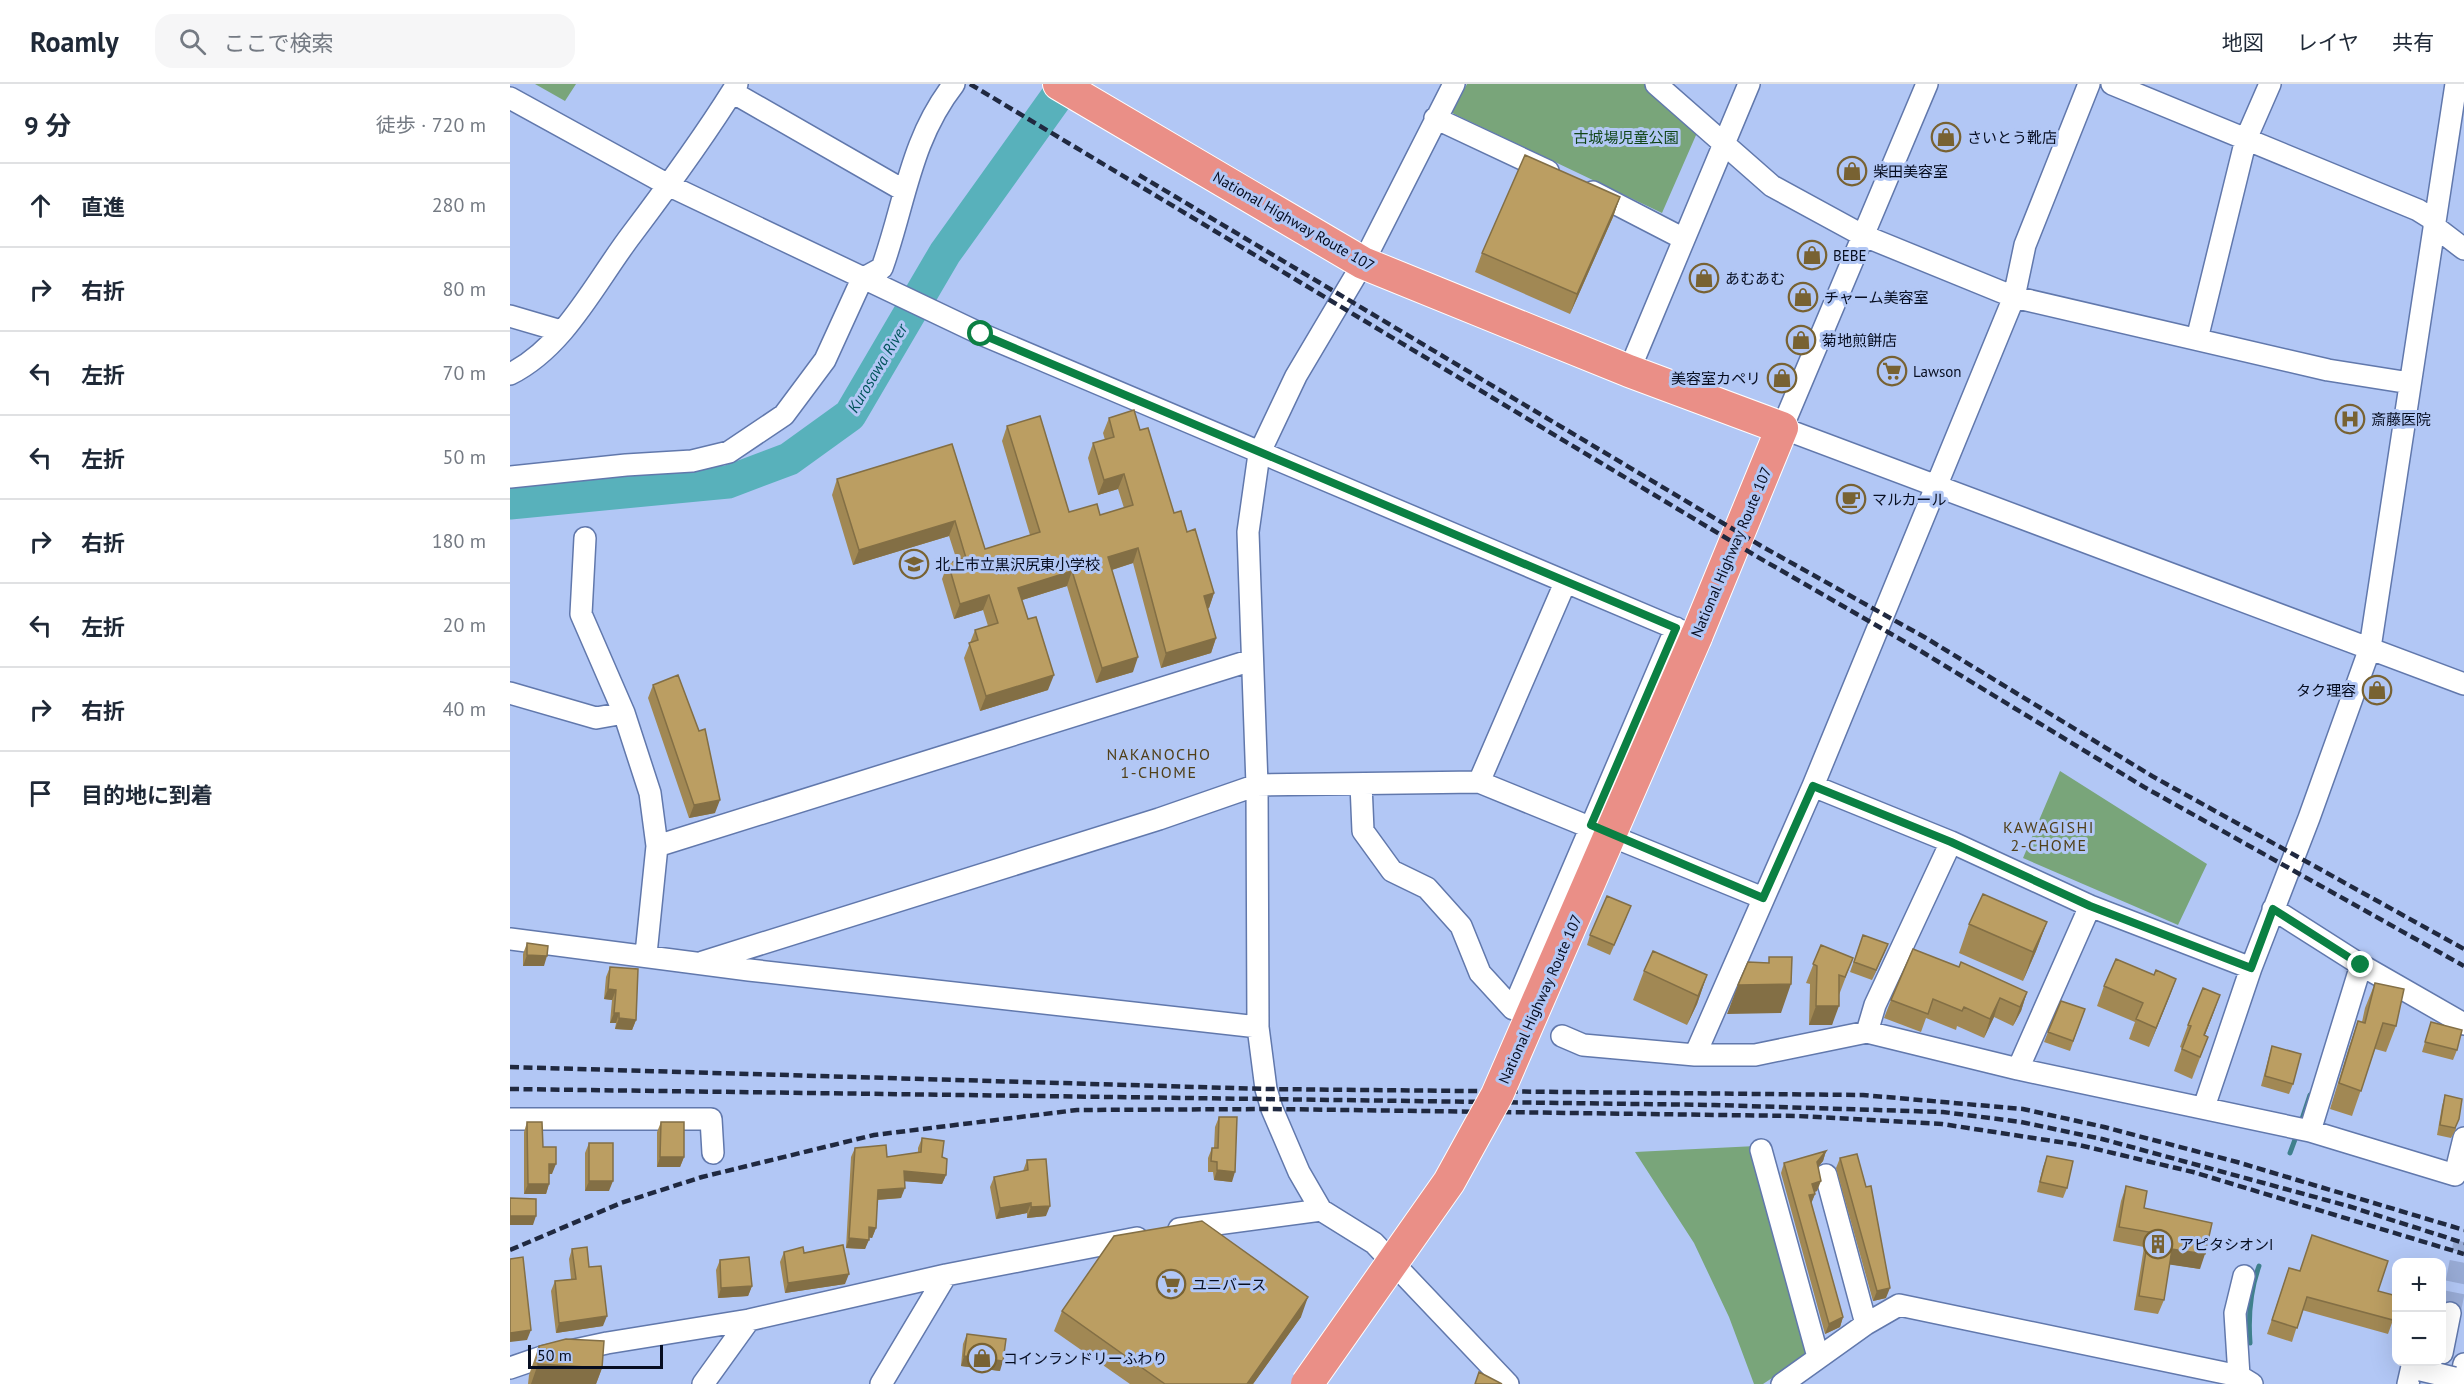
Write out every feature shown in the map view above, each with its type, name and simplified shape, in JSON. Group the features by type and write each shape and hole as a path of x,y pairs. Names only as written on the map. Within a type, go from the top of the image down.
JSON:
{"highway":[{"name":"National Highway Route 107","path":"1059,84 1363,263 1782,429 1686,633 1497,1095 1449,1182 1307,1384"}],"street":[{"path":"1454,84 1363,263 1296,376 1259,454 1248,532 1257,785 1258,1027 1266,1089 1272,1109 1294,1163 1321,1209 1374,1243 1508,1384"},
{"path":"1656,84 1772,186 1862,235 2014,297 2328,370 2410,383"},
{"path":"1629,370 1749,84"},
{"path":"1927,84 1782,429 2464,684"},
{"path":"1695,1055 1813,786 2014,297 2025,245 2089,84"},
{"path":"2112,84 2418,210 2464,249"},
{"path":"2197,339 2246,139 2270,84"},
{"path":"2204,1107 2251,968 2370,648 2456,84"},
{"path":"510,374 527,366 561,332 670,186 734,88 903,190"},
{"path":"510,477 692,461 729,452 784,416 825,360 869,283 882,268 903,190 922,135 942,88"},
{"path":"510,98 670,186 869,283 1259,454 1686,633 1591,825 1513,1009 1480,973 1461,926 1427,888 1392,871 1364,831 1361,784"},
{"path":"1435,118 1610,200 1684,239"},
{"path":"510,316 561,332"},
{"path":"585,538 581,614 624,713 650,793 657,846 646,954"},
{"path":"1479,782 1564,582"},
{"path":"657,846 1251,660"},
{"path":"510,693 596,718 624,713"},
{"path":"703,962 1159,819 1257,785 1479,782 1591,825 1763,898"},
{"path":"1813,786 1951,842 2090,906 2251,968"},
{"path":"1867,1032 1875,1005 1951,842"},
{"path":"2018,1069 2090,906"},
{"path":"2273,909 2361,965 2464,1024"},
{"path":"510,939 1258,1027"},
{"path":"2310,1131 2361,965"},
{"path":"1562,1036 1583,1045 1695,1055 1755,1055 1867,1032 2018,1069 2310,1131 2455,1175 2464,1138"},
{"path":"510,1119 711,1119 713,1153"},
{"path":"1761,1150 1818,1357"},
{"path":"1826,1175 1866,1324"},
{"path":"510,1368 542,1357 607,1343 749,1320 946,1275 1207,1224 1321,1209"},
{"path":"881,1384 946,1275"},
{"path":"1782,1384 1866,1324 1899,1305 2246,1380 2235,1313 2244,1276"},
{"path":"2446,1333 2450,1313"},
{"path":"703,1384 749,1320"}],"green space":[{"path":"535,84 576,84 565,101"},
{"name":"古城場児童公園","path":"1467,84 1645,84 1700,126 1662,213 1452,113"},
{"path":"2060,771 2207,864 2178,925 2023,858"},
{"path":"1756,1146 1810,1353 1763,1384 1754,1384 1729,1317 1694,1243 1635,1152"}],"building":[{"path":"1525,155 1620,197 1577,294 1482,253"},
{"path":"1134,410 1140,430 1148,428 1174,513 1181,511 1187,532 1195,529 1214,593 1204,596 1216,638 1166,653 1138,548 1108,557 1138,657 1102,668 1072,571 1018,588 1028,619 1036,617 1054,675 986,696 969,643 978,640 975,630 998,623 989,595 960,604 948,563 966,558 955,521 859,550 837,479 952,444 985,549 1040,532 1007,426 1040,416 1069,512 1097,504 1100,515 1133,505 1124,474 1104,480 1093,443 1114,437 1109,418"},
{"path":"678,675 699,731 705,729 720,800 694,805 653,685"},
{"path":"1983,894 2047,922 2033,952 1969,924"},
{"path":"1607,896 1631,906 1614,945 1590,935"},
{"path":"1863,935 1888,944 1876,970 1854,962"},
{"path":"527,943 548,946 547,956 527,955"},
{"path":"1821,945 1853,958 1845,977 1839,975 1839,1006 1816,1006 1817,966 1813,964"},
{"path":"1913,949 1959,967 1961,962 2027,992 2020,1007 2000,998 1990,1019 1964,1007 1962,1011 1933,999 1928,1014 1891,1000"},
{"path":"1653,951 1707,975 1698,996 1644,971"},
{"path":"1769,957 1792,957 1791,984 1738,985 1748,962 1769,963"},
{"path":"2116,959 2154,975 2156,970 2176,979 2156,1028 2136,1019 2143,1003 2104,986"},
{"path":"610,967 638,969 636,1020 619,1018 619,1013 614,1013 616,990 608,989"},
{"path":"2375,983 2404,989 2396,1026 2383,1023 2361,1091 2339,1083 2358,1021 2365,1023"},
{"path":"2203,988 2220,995 2204,1035 2208,1037 2200,1057 2182,1049 2191,1026 2188,1025"},
{"path":"2061,1001 2085,1009 2073,1041 2048,1032"},
{"path":"2431,1022 2462,1030 2457,1050 2425,1042"},
{"path":"2272,1046 2301,1054 2293,1084 2265,1076"},
{"path":"2445,1095 2462,1099 2455,1128 2440,1125"},
{"path":"1219,1117 1237,1117 1235,1172 1217,1170 1217,1162 1211,1161 1212,1148 1218,1148"},
{"path":"527,1122 542,1122 543,1147 556,1147 556,1164 549,1164 549,1184 528,1184"},
{"path":"661,1122 684,1122 684,1157 660,1157"},
{"path":"922,1138 944,1141 942,1157 947,1159 946,1175 904,1171 905,1188 878,1190 876,1228 869,1227 869,1240 849,1238 855,1148 886,1145 887,1157 921,1152"},
{"path":"589,1143 613,1143 613,1181 589,1181"},
{"path":"1826,1151 1817,1162 1821,1181 1812,1184 1815,1194 1809,1195 1843,1317 1829,1324 1784,1163"},
{"path":"1857,1154 1866,1187 1871,1186 1890,1288 1877,1291 1840,1158"},
{"path":"2047,1156 2073,1161 2067,1188 2040,1182"},
{"path":"1046,1159 1050,1206 1031,1207 1031,1203 1000,1208 994,1177 1028,1170 1027,1160"},
{"path":"2126,1186 2147,1191 2144,1208 2212,1223 2205,1254 2172,1249 2164,1300 2139,1296 2149,1232 2119,1227"},
{"path":"510,1198 536,1199 536,1216 510,1216"},
{"name":"ユニバース","path":"1202,1221 1308,1297 1247,1384 1165,1384 1062,1311 1114,1236"},
{"path":"2312,1235 2388,1261 2378,1291 2392,1295 2392,1320 2307,1297 2297,1328 2272,1320 2289,1268 2300,1271"},
{"path":"843,1245 849,1274 788,1283 784,1252 803,1247 804,1253"},
{"path":"587,1247 589,1267 601,1266 607,1316 559,1323 555,1281 576,1279 572,1249"},
{"path":"523,1257 531,1330 510,1333 510,1259"},
{"path":"749,1257 752,1286 721,1288 720,1260"},
{"path":"967,1334 1006,1339 1003,1361 964,1356"},
{"path":"566,1339 604,1341 602,1368 538,1364 539,1346"},
{"path":"1479,1372 1502,1384 1475,1384"}],"waterway":[{"name":"Kurosawa River","path":"510,503 728,482 789,459 850,415 945,253 1066,84"},
{"path":"2300,1125 2310,1095"},
{"path":"2290,1153 2297,1134"},
{"path":"2250,1343 2250,1304 2259,1266"}],"tunnel":[{"path":"2450,1313 2464,1242"}],"railway":[{"path":"970,84 1756,556 1919,650 2144,787 2464,966"},
{"path":"1139,175 1763,547 1926,638 2152,776 2464,949"},
{"path":"510,1067 1266,1089 1863,1095 2023,1109 2104,1127 2237,1162 2464,1230"},
{"path":"510,1089 1714,1105 1943,1112 2021,1122 2102,1139 2348,1206 2464,1243"},
{"path":"510,1250 621,1203 702,1177 874,1135 1077,1110 1272,1109 1797,1116 1942,1124 2079,1145 2193,1172 2464,1254"}],"place":[{"name":"さいとう靴店","path":"1946,137"},
{"name":"柴田美容室","path":"1852,171"},
{"name":"BEBE","path":"1812,255"},
{"name":"あむあむ","path":"1704,278"},
{"name":"チャーム美容室","path":"1803,297"},
{"name":"菊地煎餅店","path":"1801,340"},
{"name":"Lawson","path":"1892,371"},
{"name":"美容室カペリ","path":"1782,378"},
{"name":"斎藤医院","path":"2350,419"},
{"name":"マルカール","path":"1851,499"},
{"name":"北上市立黒沢尻東小学校","path":"914,564"},
{"name":"タク理容","path":"2377,690"},
{"name":"アピタシオンI","path":"2158,1244"},
{"name":"ユニバース","path":"1171,1284"},
{"name":"コインランドリーふわり","path":"982,1358"}],"district":[{"name":"NAKANOCHO 1-CHOME","path":"1159,763"},
{"name":"KAWAGISHI 2-CHOME","path":"2049,836"}],"route":[{"path":"981,334 1259,454 1676,628 1591,825 1763,898 1813,786 1951,842 2090,906 2251,968 2273,909 2361,965"}]}
